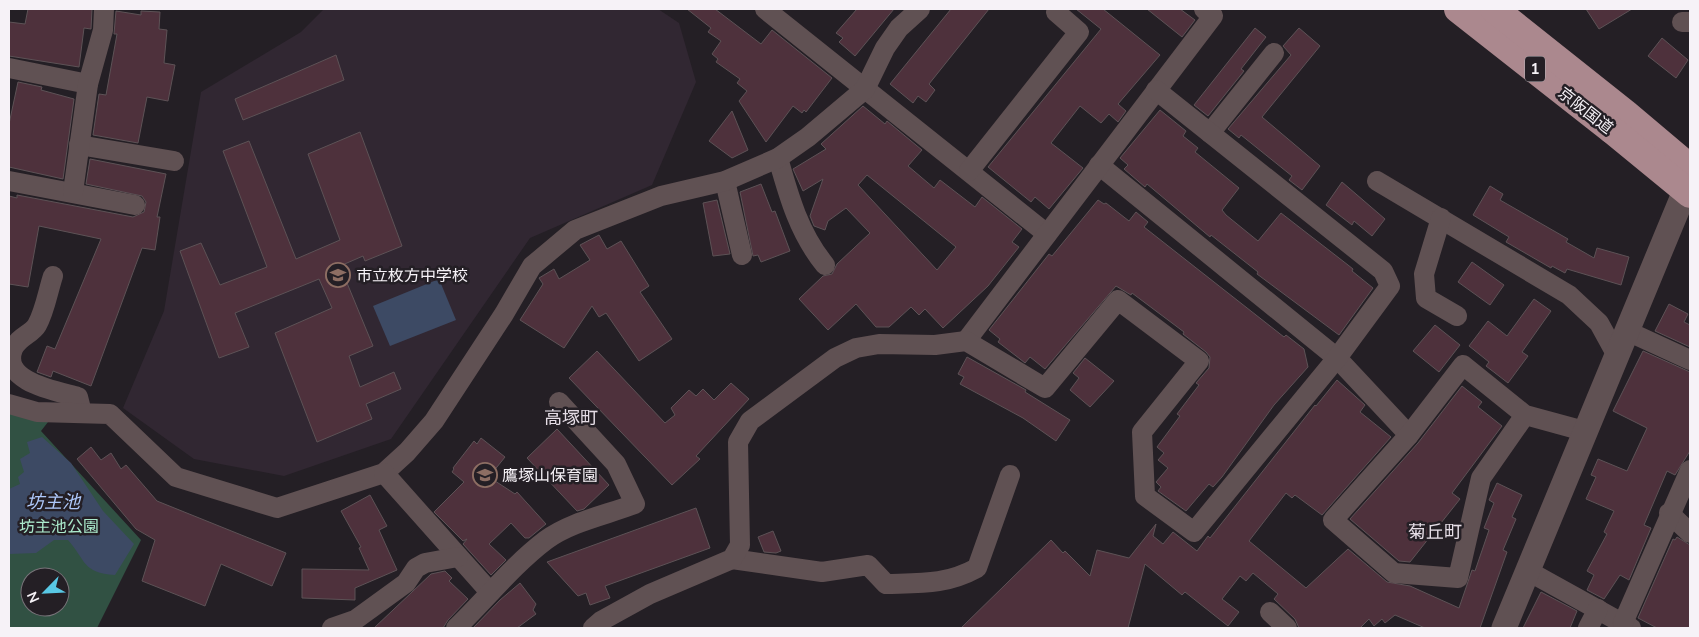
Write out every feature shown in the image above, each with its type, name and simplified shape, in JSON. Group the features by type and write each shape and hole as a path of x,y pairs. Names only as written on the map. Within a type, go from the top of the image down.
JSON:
{"highway":[{"name":"京阪国道","path":"1458,9 1619,122 1690,168"},
{"name":"京阪国道","path":"1494,9 1619,122 1690,194"}],"street":[{"path":"73,192 88,84 103,30 104,9"},
{"path":"765,9 1047,234"},
{"path":"9,404 37,412 110,414 176,477 277,508 384,473 407,452 434,421 504,314 532,266 575,230 661,196 725,181 778,158 808,137 865,89 894,34 920,9"},
{"path":"968,171 1079,32 1056,12 1058,9"},
{"path":"966,341 1213,16 1204,9"},
{"path":"1210,133 1274,53"},
{"path":"9,68 88,84"},
{"path":"732,559 740,545 738,442 750,421 814,372 835,358 856,348 879,344 935,345 966,341 1045,388 1118,300 1199,361 1142,432 1145,496 1194,532 1337,358 1390,286 1383,271 1156,90"},
{"path":"79,145 174,161"},
{"path":"778,158 792,207 813,250 825,265"},
{"path":"1099,165 1337,358 1409,435"},
{"path":"1504,628 1690,179"},
{"path":"9,181 135,204"},
{"path":"725,181 742,255"},
{"path":"1377,181 1569,295 1599,323 1616,354"},
{"path":"1441,218 1424,274 1426,298 1456,316"},
{"path":"52,276 37,326 21,337 10,357 16,374 28,383 78,397 82,413"},
{"path":"1627,331 1690,360"},
{"path":"1525,415 1481,478 1458,578 1394,573 1333,520 1409,435 1463,365 1525,415 1584,431"},
{"path":"456,628 490,592 547,540 563,530 634,504 616,464 559,402"},
{"path":"1528,570 1627,626 1669,513 1690,470"},
{"path":"384,473 490,592"},
{"path":"593,628 601,621 650,594 732,559 822,572 868,565 886,584 928,583 958,579 976,568 1010,475"},
{"path":"1669,513 1690,532"},
{"path":"332,628 359,624 406,583 416,568 425,563 458,557"},
{"path":"1588,628 1598,609"},
{"path":"1270,612 1287,628"}],"shaded area":[{"name":"市立枚方中学校","path":"324,9 658,9 679,23 696,82 652,185 530,238 391,439 284,476 194,459 123,408 164,311 201,92 301,32"}],"green space":[{"name":"坊主池公園","path":"9,411 48,422 41,431 141,540 97,628 9,628"}],"water":[{"path":"439,279 456,320 390,346 373,306"},
{"name":"坊主池","path":"42,437 71,463 103,511 134,544 115,575 96,572 90,568 68,540 54,540 36,553 9,554 9,489 20,484 18,477 24,472 20,459 30,453 27,442"}],"building":[{"path":"28,9 92,9 91,29 84,28 79,67 9,56 9,22 25,24"},
{"path":"687,9 715,9 761,44 772,30 832,78 806,112 804,110 802,113 793,106 766,142 739,101 747,91 737,83 740,79 716,62 718,59 712,54 721,41 708,32 711,28"},
{"path":"857,9 894,9 855,56 839,42 843,38 836,33"},
{"path":"951,9 989,9 929,84 935,90 926,102 918,96 913,103 890,84"},
{"path":"1076,9 1103,9 1160,55 1118,104 1126,111 1118,122 1109,114 1101,123 1080,106 1051,143 1083,168 1049,209 1035,197 1031,202 988,167 1101,29"},
{"path":"1147,9 1180,9 1195,20 1182,37"},
{"path":"1586,9 1632,9 1599,29"},
{"path":"116,11 141,15 141,11 160,12 159,29 167,30 164,63 175,65 168,101 147,97 138,143 93,135 99,94 106,95 117,34 114,34"},
{"path":"1255,28 1266,37 1241,69 1244,71 1208,116 1194,105"},
{"path":"1299,28 1320,46 1262,117 1320,166 1302,190 1289,180 1292,176 1241,135 1239,138 1228,129 1291,55 1283,46"},
{"path":"1662,38 1688,60 1676,78 1648,56"},
{"path":"336,55 344,80 243,120 235,99"},
{"path":"18,82 42,87 41,90 74,99 63,179 9,167 9,124"},
{"path":"863,106 885,124 887,121 922,150 908,166 934,188 940,180 975,207 982,197 1022,229 1012,242 1019,247 988,286 943,328 925,309 919,315 911,307 889,327 876,327 856,304 828,330 799,299 823,276 832,274 837,264 870,233 846,208 828,221 825,230 814,226 810,216 823,179 803,191 793,169 826,149 821,144","holes":["867,175 956,247 937,270 858,185"]},
{"path":"1160,110 1186,131 1183,136 1198,148 1195,152 1239,188 1222,210 1226,215 1258,241 1281,213 1353,269 1352,271 1373,288 1339,335 1257,274 1258,272 1211,235 1210,237 1147,184 1145,187 1124,169 1128,165 1120,158"},
{"path":"732,111 748,150 732,158 709,141"},
{"path":"360,132 402,246 365,261 363,256 340,266 373,346 349,356 360,387 394,372 401,389 366,404 372,419 317,442 275,333 332,308 319,279 235,313 249,347 219,358 180,251 201,243 220,285 267,267 223,151 249,141 296,259 340,240 308,154"},
{"path":"90,159 166,174 157,217 160,217 155,250 142,248 91,386 53,371 51,377 37,372 47,346 55,349 101,239 39,226 28,287 9,284 9,196 17,198 17,195 133,217 144,212 146,202 142,196 86,184"},
{"path":"1342,182 1385,219 1372,236 1354,221 1352,225 1326,205"},
{"path":"761,184 772,212 775,211 790,251 761,262 758,255 753,256 740,192"},
{"path":"1490,186 1503,194 1500,200 1568,239 1566,242 1594,258 1597,248 1629,257 1621,285 1567,269 1565,273 1552,266 1551,268 1506,242 1509,237 1473,215"},
{"path":"717,200 730,254 713,256 703,203"},
{"path":"1098,200 1104,204 1106,203 1129,221 1136,212 1148,222 1144,227 1284,337 1286,335 1304,349 1308,367 1274,405 1222,477 1213,487 1209,484 1186,511 1158,491 1161,487 1156,482 1168,468 1158,460 1164,453 1157,447 1180,416 1177,414 1199,385 1196,383 1209,368 1210,357 1206,352 1183,334 1184,332 1132,293 1131,295 1116,286 1045,369 1030,357 1025,363 998,342 1000,339 989,330 1049,254 1052,256"},
{"path":"599,235 607,249 621,241 649,286 640,292 672,339 639,361 606,313 599,317 592,306 564,348 520,320 543,284 539,278 554,269 559,279 590,260 580,245"},
{"path":"1472,262 1504,285 1490,305 1458,282"},
{"path":"1534,299 1551,311 1522,352 1528,356 1508,383 1486,366 1489,362 1469,346 1488,321 1507,336"},
{"path":"1669,304 1688,314 1684,322 1690,325 1690,347 1655,331"},
{"path":"1435,325 1460,345 1439,372 1413,351"},
{"path":"597,351 665,423 675,415 671,408 689,390 696,396 703,389 714,400 731,383 749,399 696,456 700,459 672,485 569,378"},
{"path":"1643,351 1690,372 1690,451 1675,475 1667,471 1644,525 1651,528 1629,580 1620,575 1604,599 1587,590 1594,575 1587,571 1607,534 1604,532 1614,511 1586,499 1596,477 1591,475 1598,459 1627,471 1647,428 1613,411"},
{"path":"967,357 1026,390 1025,392 1070,420 1056,441 1023,418 960,384 964,377 958,374"},
{"path":"1085,358 1114,381 1090,407 1070,390 1079,378 1073,373"},
{"path":"1337,380 1365,405 1360,412 1391,437 1322,515 1295,495 1292,498 1286,493 1249,541 1306,588 1348,549 1387,582 1410,586 1459,608 1472,570 1475,571 1489,530 1484,528 1494,503 1489,500 1497,483 1522,495 1512,517 1516,519 1503,550 1507,552 1480,628 1425,628 1395,615 1385,623 1382,619 1374,626 1369,619 1360,628 1299,628 1295,619 1274,599 1278,594 1253,573 1246,581 1240,576 1222,599 1239,612 1228,626 1185,592 1182,595 1145,564 1128,628 961,628 1051,540 1090,576 1097,550 1129,558 1156,524 1153,536 1163,544 1173,532 1197,551 1208,536 1210,538"},
{"path":"1462,386 1482,402 1478,407 1502,426 1452,493 1460,499 1410,562 1399,561 1350,519 1418,443"},
{"path":"557,429 609,485 584,509 577,511 527,458"},
{"path":"481,438 505,457 489,477 515,494 517,492 546,524 529,538 525,538 511,523 489,544 506,560 491,575 463,544 467,539 463,541 434,512 464,482 452,472 453,468 474,441 477,444"},
{"path":"91,447 101,460 111,453 121,469 126,465 157,501 286,553 272,586 221,564 205,606 142,581 155,540 136,529 77,459"},
{"path":"370,495 387,526 379,530 397,570 355,588 355,600 302,598 302,569 369,570 359,548 361,547 341,511"},
{"path":"696,508 710,548 605,586 610,598 590,605 586,593 578,596 547,562"},
{"path":"773,531 781,551 776,553 764,552 758,537"},
{"path":"1677,537 1690,545 1690,628 1657,628 1638,618 1673,539 1675,540"},
{"path":"445,571 452,578 449,581 468,599 443,628 374,628 431,574"},
{"path":"520,583 536,604 533,610 536,614 517,628 473,628 500,600"},
{"path":"1541,592 1577,611 1570,628 1523,628"}],"place":[{"name":"市立枚方中学校","path":"338,275"},
{"name":"鷹塚山保育園","path":"485,475"}],"district":[{"name":"高塚町","path":"571,418"},
{"name":"菊丘町","path":"1435,532"}]}
